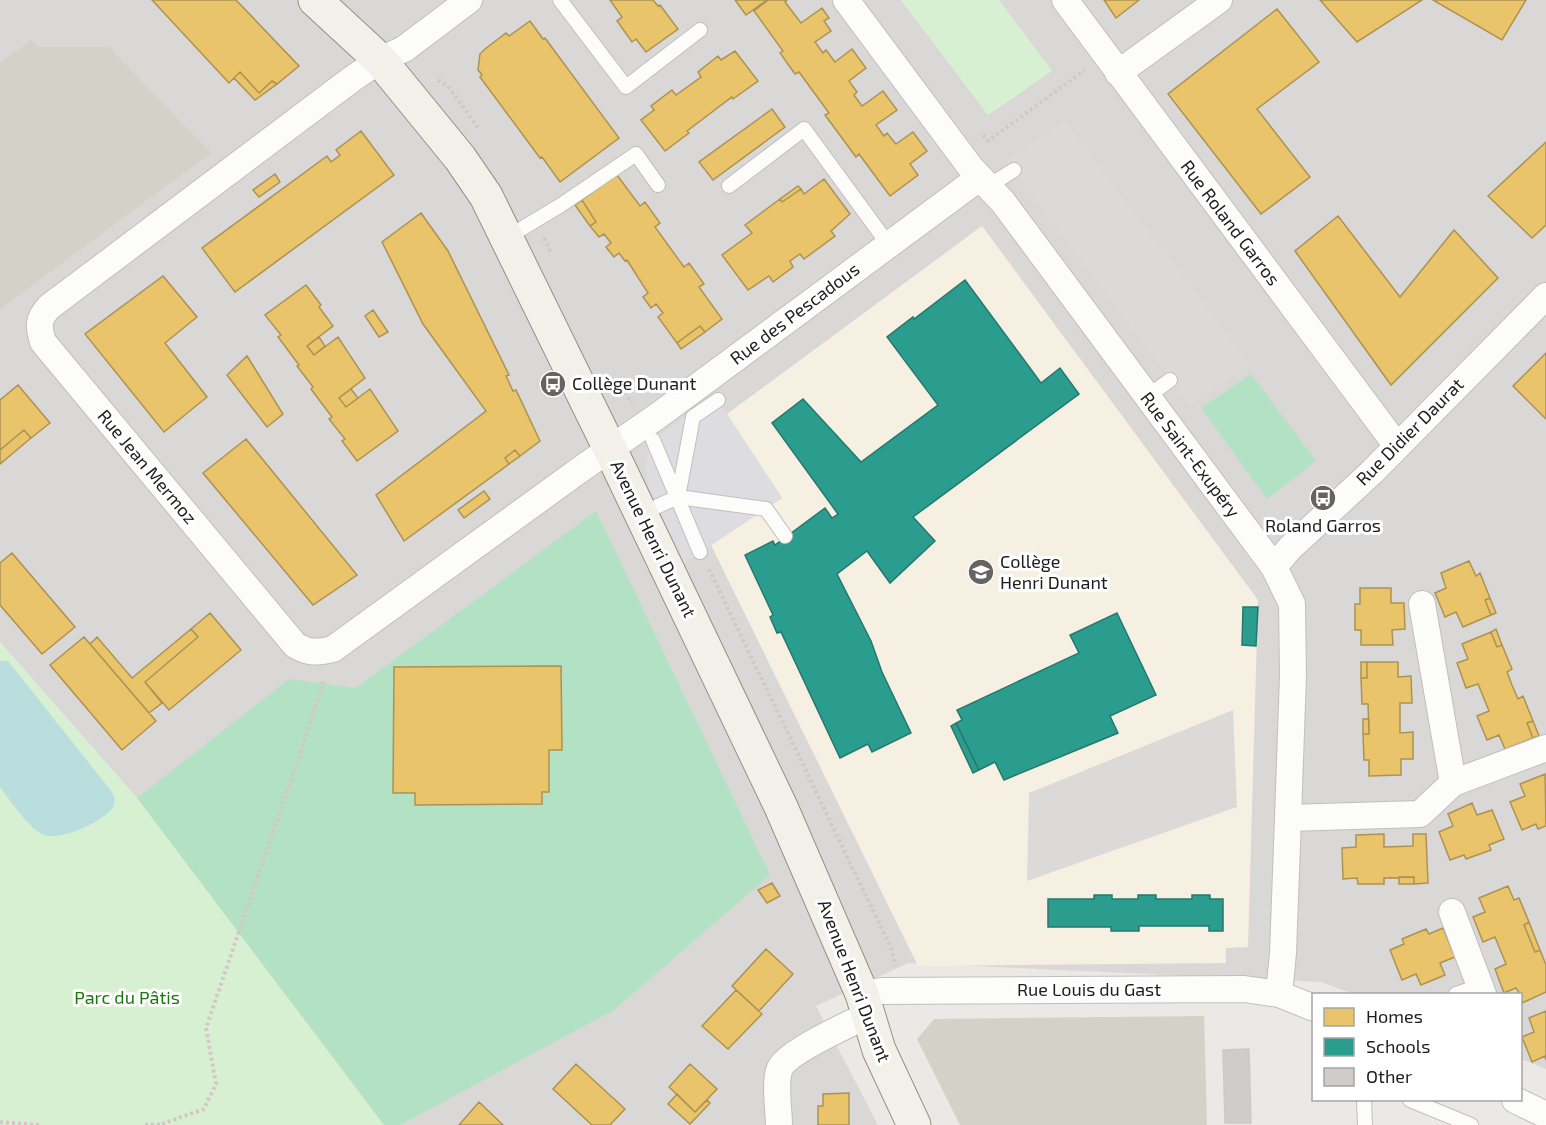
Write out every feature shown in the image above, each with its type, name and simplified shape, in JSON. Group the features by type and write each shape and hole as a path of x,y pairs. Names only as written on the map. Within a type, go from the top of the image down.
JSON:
{"street":[{"name":"Avenue Henri Dunant","path":"315,0 380,60 460,158 486,196 508,237 781,807 865,1004 879,1050 915,1125"},
{"name":"Rue Jean Mermoz","path":"333,649 306,652 295,645 43,342 39,328 41,316 380,60 404,49 469,0"},
{"name":"Rue Saint-Exupéry","path":"846,0 983,183 1003,202 1274,567 1292,604 1293,675 1283,953 1279,994"},
{"name":"Rue Roland Garros","path":"1065,0 1397,446"},
{"path":"1112,64 1219,0"},
{"name":"Rue des Pescadous","path":"610,449 888,244 983,183"},
{"name":"Rue Didier Daurat","path":"1274,567 1290,548 1397,446 1546,296"},
{"path":"333,649 610,449"},
{"path":"1422,604 1453,783"},
{"path":"1288,818 1420,814 1453,783 1546,748"},
{"path":"1452,912 1481,990"},
{"name":"Rue Louis du Gast","path":"865,1004 881,992 1232,989 1279,994 1312,1007"},
{"path":"779,1125 780,1068 790,1056 865,1004"},
{"path":"1522,1101 1546,1115"}],"lane":[{"path":"560,0 626,87 700,30"},
{"path":"729,186 804,129 888,244"},
{"path":"508,237 561,205 636,154 658,184"},
{"path":"983,183 1014,170"},
{"path":"1147,397 1170,380"},
{"path":"678,497 691,415 718,400"},
{"path":"653,440 700,552"},
{"path":"658,506 678,497 766,509 785,536"},
{"path":"1462,993 1481,990"},
{"path":"1364,1101 1365,1125"},
{"path":"1412,1101 1471,1125"}],"path":[{"path":"976,128 988,141 1112,64"},
{"path":"541,231 555,261"},
{"path":"608,370 613,380 634,406"},
{"path":"700,552 892,950 896,974"},
{"path":"146,1125 163,1124 204,1109 216,1084 206,1028 309,727 333,649"},
{"path":"0,1122 39,1125"}],"shaded area":[{"path":"0,0 1546,0 1546,1069 1522,1059 1522,993 1351,993 1321,982 908,963 816,1006 878,1125 384,1125 137,798 0,642"},
{"path":"31,40 37,47 109,47 211,153 0,309 0,63"},
{"path":"1065,122 1249,363 1190,406 1007,161"},
{"name":"Collège Henri Dunant","path":"982,226 1258,600 1248,947 1226,948 1226,963 918,966 711,545 782,498 727,414"},
{"path":"714,395 782,498 684,563 648,485 645,465 653,440"},
{"path":"1233,710 1237,807 1027,881 1029,793"},
{"path":"1204,1016 1207,1125 960,1125 917,1039 934,1019"}],"green space":[{"path":"901,0 999,0 1052,71 988,115"},
{"path":"1251,374 1316,461 1267,499 1201,408"},
{"path":"596,511 770,875 614,1010 400,1125 384,1125 137,798 289,679 356,688"},
{"name":"Parc du Pâtis","path":"0,642 137,798 384,1125 0,1125"}],"water":[{"path":"0,661 8,661 112,792 114,805 110,811 93,823 61,835 44,835 27,821 0,787"}],"building: Homes":[{"path":"152,0 236,0 299,66 277,84 272,81 259,93 240,72 229,83"},
{"path":"610,0 653,0 658,6 660,5 678,29 646,52 636,39 632,42 617,21 622,17"},
{"path":"735,0 767,0 746,15"},
{"path":"768,0 787,0 785,2 801,23 822,8 829,18 824,21 831,31 815,42 823,53 826,50 835,62 852,49 866,68 849,81 857,92 854,95 862,106 883,91 897,110 876,125 884,136 887,133 896,144 913,132 927,151 910,164 918,175 890,196 859,154 856,157 825,115 829,113 799,72 795,74 780,53 783,51 754,11"},
{"path":"1104,0 1139,0 1116,18"},
{"path":"1320,0 1422,0 1357,42"},
{"path":"1433,0 1526,0 1502,40"},
{"path":"1277,9 1319,62 1257,109 1310,177 1261,214 1168,94"},
{"path":"530,21 619,138 560,182 480,77 482,75 478,70 480,54 485,49 506,33 509,36"},
{"path":"735,51 758,81 733,99 732,97 665,151 641,120 654,110 651,106 672,90 676,95 701,77 698,72 718,56 721,60"},
{"path":"240,72 259,93 272,81 277,84 255,100 234,78"},
{"path":"772,109 785,127 713,180 699,162"},
{"path":"361,131 394,175 235,292 202,248 327,156 331,162 340,155 336,150"},
{"path":"1546,142 1546,225 1532,238 1488,196"},
{"path":"275,174 280,182 259,197 253,190"},
{"path":"617,175 640,206 645,202 660,223 655,227 684,267 689,263 704,284 699,287 722,319 705,332 700,326 677,343 658,317 663,313 656,304 651,308 643,297 648,293 627,260 625,261 619,253 614,257 606,247 611,243 604,234 599,237 590,226 596,222 582,200"},
{"path":"824,179 850,214 831,231 835,236 804,259 800,254 790,261 793,267 773,282 769,276 748,290 722,255 752,233 745,225 780,199 782,202 801,189 804,194"},
{"path":"798,186 801,189 782,202 780,199"},
{"path":"582,200 596,222 590,226 575,205"},
{"path":"421,213 448,251 509,375 506,376 513,391 516,390 540,441 520,456 515,450 505,458 509,464 404,541 376,495 486,411 423,324 382,242"},
{"path":"1338,216 1400,297 1454,230 1498,278 1391,385 1295,251"},
{"path":"163,276 197,317 165,343 207,397 164,432 85,334"},
{"path":"306,285 333,326 307,346 314,355 338,337 365,378 339,398 346,407 370,389 398,431 357,461 342,441 345,439 329,419 332,417 311,389 313,387 297,366 299,365 278,337 281,335 265,315"},
{"path":"373,310 388,332 379,337 365,316"},
{"path":"700,326 705,332 681,349 677,343"},
{"path":"319,337 325,346 314,355 307,346"},
{"path":"1546,353 1546,419 1513,386"},
{"path":"247,356 283,414 267,427 227,375"},
{"path":"18,385 50,423 31,438 24,430 0,450 0,400"},
{"path":"351,389 358,398 346,407 339,398"},
{"path":"24,430 31,438 0,464 0,450"},
{"path":"246,439 357,575 313,605 203,473"},
{"path":"515,450 520,456 509,464 505,458"},
{"path":"484,491 490,499 464,518 458,510"},
{"path":"12,553 75,627 42,654 0,605 0,563"},
{"path":"1469,561 1476,576 1480,573 1490,598 1485,600 1491,615 1463,627 1456,612 1445,617 1435,593 1446,588 1441,573"},
{"path":"1360,588 1391,588 1391,603 1404,603 1405,629 1392,630 1393,645 1361,645 1361,630 1355,630 1355,604 1360,604"},
{"path":"1490,598 1496,613 1491,615 1485,600"},
{"path":"210,613 241,650 169,710 145,682 198,637 191,629"},
{"path":"191,629 198,637 145,682 162,703 149,713 90,644 97,637 132,678"},
{"path":"1496,629 1502,645 1497,647 1491,632"},
{"path":"1491,632 1497,647 1502,645 1512,669 1507,672 1512,685 1518,699 1523,696 1533,721 1527,723 1533,738 1505,749 1499,735 1487,740 1477,716 1489,711 1478,684 1466,688 1457,663 1468,659 1462,644"},
{"path":"84,637 156,721 122,750 50,665"},
{"path":"1361,662 1367,662 1367,678 1361,678"},
{"path":"1367,662 1398,662 1398,677 1411,676 1412,703 1400,703 1400,733 1413,732 1413,759 1401,759 1401,775 1369,776 1369,760 1364,760 1363,734 1369,734 1368,704 1362,704 1361,678 1367,678"},
{"path":"561,666 562,750 549,750 549,792 542,792 542,804 415,805 415,793 393,793 394,667"},
{"path":"1363,719 1369,719 1369,734 1363,734"},
{"path":"1533,721 1539,736 1533,738 1527,723"},
{"path":"1545,774 1546,826 1538,829 1536,824 1522,830 1510,802 1525,796 1520,784"},
{"path":"1472,803 1477,815 1492,810 1504,839 1489,845 1491,850 1466,859 1464,855 1450,860 1439,832 1453,826 1448,814"},
{"path":"1384,834 1384,847 1413,846 1413,834 1426,834 1428,883 1414,884 1414,877 1384,878 1384,884 1358,884 1357,878 1343,879 1342,848 1356,847 1356,835"},
{"path":"1399,877 1414,877 1414,884 1399,884"},
{"path":"772,883 780,896 767,903 758,890"},
{"path":"1508,886 1514,900 1519,898 1529,922 1524,925 1535,952 1540,950 1546,965 1546,992 1522,1003 1522,993 1516,988 1504,993 1495,969 1506,964 1495,937 1483,942 1473,917 1485,912 1479,898"},
{"path":"1529,922 1540,950 1535,952 1524,925"},
{"path":"1443,928 1455,957 1440,963 1445,975 1421,985 1416,974 1402,980 1390,950 1404,944 1402,939 1426,929 1429,934"},
{"path":"766,949 793,974 759,1011 732,986"},
{"path":"736,990 762,1014 728,1049 702,1026"},
{"path":"1546,1011 1546,1060 1545,1056 1532,1062 1522,1037 1534,1032 1529,1018"},
{"path":"576,1064 625,1109 610,1125 592,1125 553,1089"},
{"path":"690,1064 717,1089 695,1112 669,1087"},
{"path":"849,1093 849,1125 818,1125 818,1106 823,1106 823,1094"},
{"path":"677,1094 695,1112 707,1100 710,1103 690,1124 668,1104"},
{"path":"479,1102 503,1125 459,1125"}],"building: Schools":[{"path":"965,280 1041,383 1060,368 1079,394 913,517 935,541 890,583 867,551 837,574 871,641 882,672 911,733 872,752 868,744 840,758 781,632 777,633 770,617 773,615 745,555 773,541 775,545 825,508 832,518 838,514 772,423 803,399 861,462 938,405 887,337"},
{"path":"1243,607 1258,607 1256,646 1242,645"},
{"path":"1117,613 1156,695 1110,716 1118,733 1004,780 995,762 979,770 956,723 962,720 957,710 1079,653 1070,635"},
{"path":"956,723 979,770 973,773 951,726"},
{"path":"1094,895 1112,895 1112,899 1138,899 1138,895 1156,895 1156,899 1192,899 1192,895 1210,895 1210,899 1223,899 1223,931 1209,931 1209,926 1139,926 1139,931 1111,931 1111,927 1048,927 1048,899 1094,899"}],"building: Other":[{"path":"1249,1049 1251,1123 1225,1123 1223,1050"}],"place":[{"name":"Collège Dunant","path":"553,384"},
{"name":"Roland Garros","path":"1323,498"},
{"name":"Collège Henri Dunant","path":"981,572"}]}
